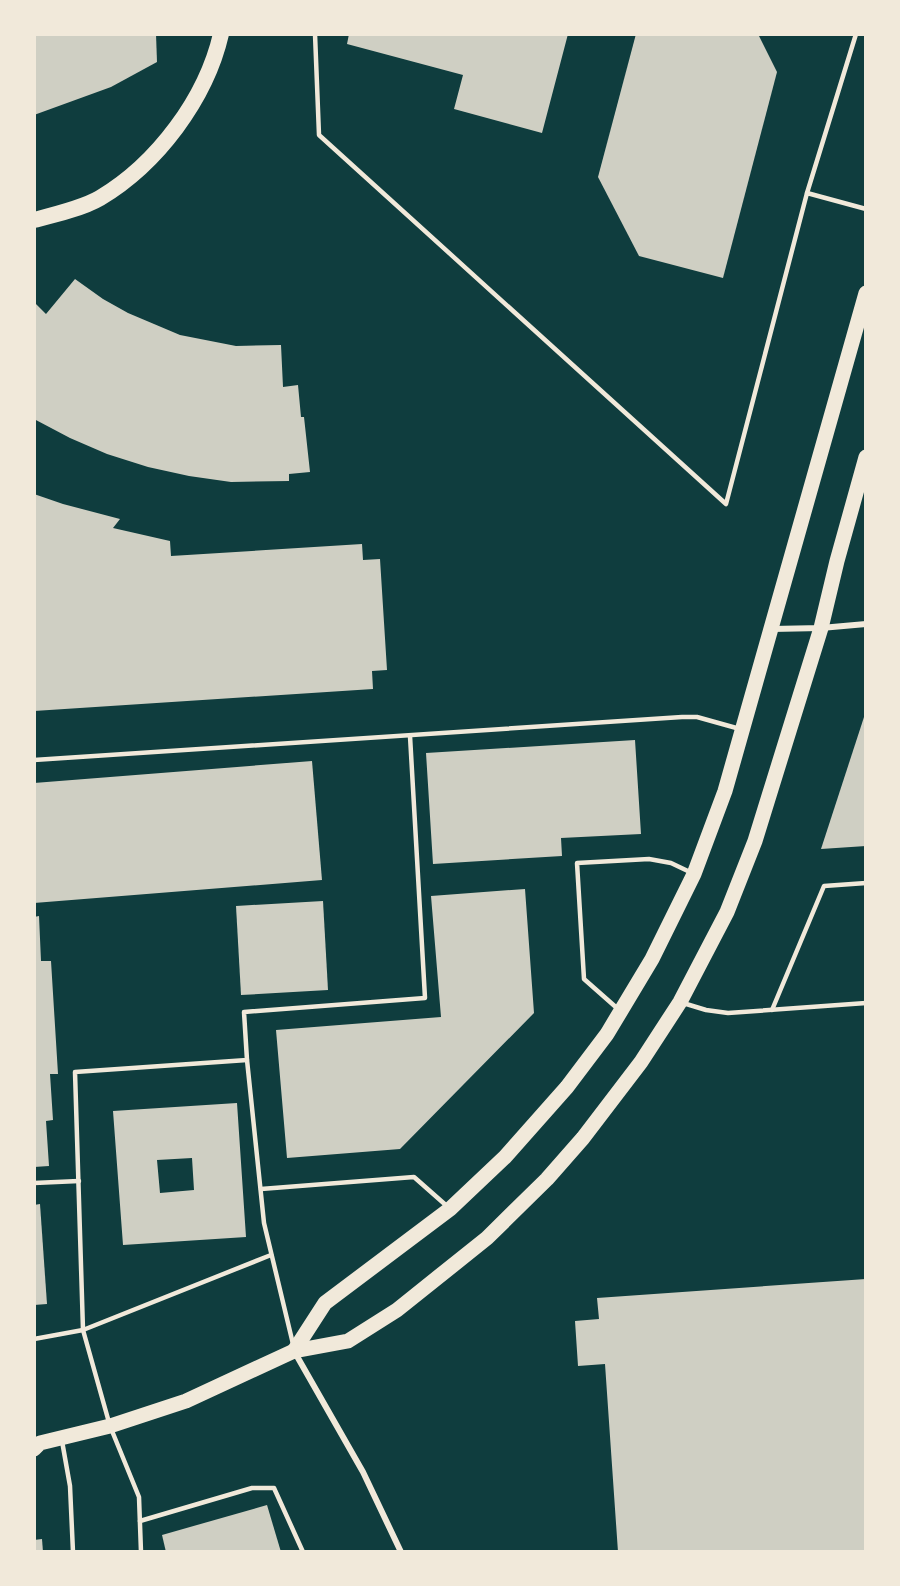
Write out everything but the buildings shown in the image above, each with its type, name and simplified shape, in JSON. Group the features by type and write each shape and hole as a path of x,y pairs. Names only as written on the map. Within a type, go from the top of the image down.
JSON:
{"highway":[{"path":"34,220 99,199 135,171 168,139 195,101 217,53 221,34"}],"main road":[{"path":"294,1351 325,1303 450,1209 506,1157 567,1087 607,1034 652,959 694,874 725,790 866,293"},
{"path":"36,1444 111,1426 186,1401 294,1351 348,1341 397,1310 488,1238 547,1179 589,1131 641,1062 680,1002 727,912 755,841 821,628 866,458"}],"street":[{"path":"771,630 866,624"},
{"path":"294,1351 363,1472 401,1551"}],"lane":[{"path":"315,34 319,135 726,504 807,193 856,34"},
{"path":"807,193 866,209"},
{"path":"34,760 682,717 697,717 743,729"},
{"path":"294,1351 264,1223 244,1012 425,998 410,736"},
{"path":"621,1011 584,979 577,863 649,859 671,863 694,874"},
{"path":"772,1010 824,886 866,883"},
{"path":"680,1002 706,1010 728,1013 866,1003"},
{"path":"141,1551 139,1497 111,1426 83,1330 75,1072 247,1060"},
{"path":"261,1189 414,1177 450,1209"},
{"path":"34,1183 79,1180"},
{"path":"34,1339 83,1330 271,1255"},
{"path":"62,1438 70,1486 74,1551"},
{"path":"140,1521 252,1488 274,1488 303,1551"}]}
